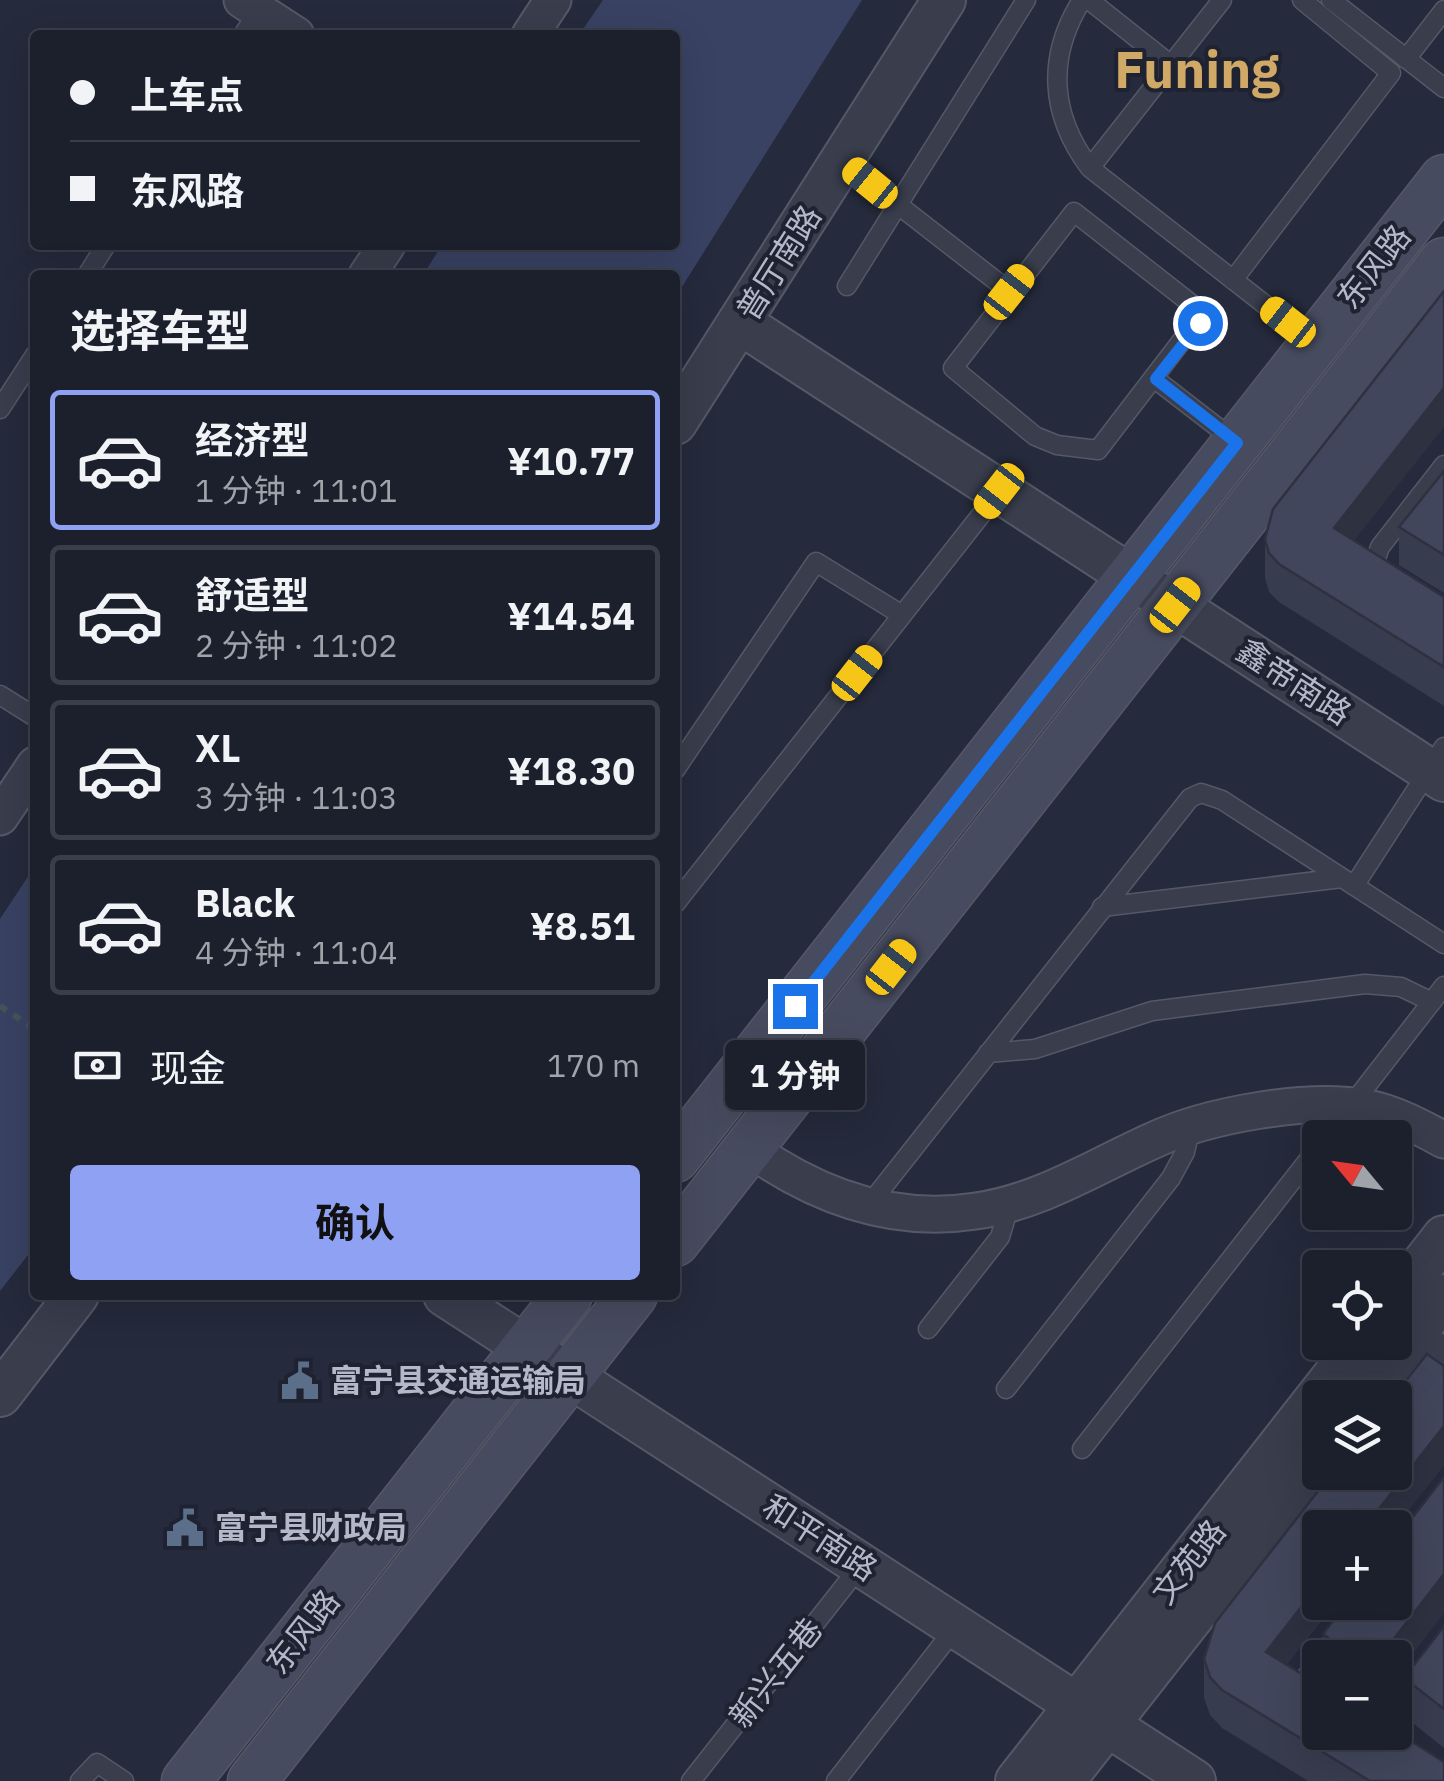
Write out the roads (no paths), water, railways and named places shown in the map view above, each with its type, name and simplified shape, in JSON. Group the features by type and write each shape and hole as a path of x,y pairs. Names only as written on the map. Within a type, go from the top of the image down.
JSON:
{"main road":[{"name":"东风路","path":"680,1152 1444,178"},
{"name":"东风路","path":"680,1236 1444,262"},
{"name":"东风路","path":"186,1781 564,1300"},
{"name":"东风路","path":"252,1781 630,1300"}],"street":[{"path":"533,30 554,0"},
{"name":"普厅南路","path":"680,416 742,324 944,0"},
{"path":"252,11 287,30"},
{"name":"鑫帝南路","path":"742,324 1175,605 1439,766"},
{"path":"0,817 30,773"},
{"path":"748,1148 808,1185 868,1206 942,1214 1010,1204 1191,1126 1229,1116 1351,1105 1391,1115 1444,1140"},
{"path":"1412,1329 1444,1237"},
{"path":"1412,1329 1444,1296"},
{"path":"0,1395 72,1300"},
{"name":"和平南路","path":"454,1300 1194,1781"},
{"name":"文苑路","path":"1063,1781 1092,1715 1349,1360"},
{"name":"文苑路","path":"1017,1781 1092,1715 1302,1475"}],"lane":[{"path":"847,286 1026,0"},
{"path":"1171,65 1085,0 1062,38 1056,84 1066,129 1090,168 1315,344"},
{"path":"1090,168 1222,0"},
{"path":"1233,280 1391,73 1302,0"},
{"path":"1331,0 1444,88"},
{"path":"1406,58 1444,10"},
{"path":"843,162 1009,292"},
{"path":"1074,212 1203,313 1098,450 1057,445 1035,436 952,368 1009,292 1074,212"},
{"path":"0,408 30,363"},
{"path":"1156,379 1237,443"},
{"path":"1398,590 1377,573 1376,555 1444,465"},
{"path":"680,898 999,491"},
{"path":"680,763 816,562 902,615"},
{"path":"0,694 30,714"},
{"path":"1102,906 1348,882 1439,766"},
{"path":"868,1206 1182,806 1202,793 1222,800 1444,944"},
{"path":"988,1053 1034,1049 1152,1012 1365,984 1401,986 1432,1002"},
{"path":"1340,1120 1444,986"},
{"path":"1006,1389 1171,1178 1185,1152 1191,1126"},
{"path":"1082,1449 1302,1168"},
{"path":"928,1328 1000,1237 1010,1204"},
{"name":"新兴五巷","path":"691,1781 861,1565"},
{"path":"1333,1640 1348,1620"},
{"path":"836,1781 956,1627"},
{"path":"1412,1687 1444,1647"},
{"path":"80,1781 97,1763 124,1781"}],"water":[{"path":"603,0 862,0 680,290 680,270 426,270 439,250 680,250 680,30 582,30"},
{"path":"30,874 30,1252 0,1291 0,919"}],"place":[{"name":"富宁县交通运输局","path":"300,1381"},
{"name":"富宁县财政局","path":"185,1528"}],"district":[{"name":"Funing","path":"1197,70"}]}
